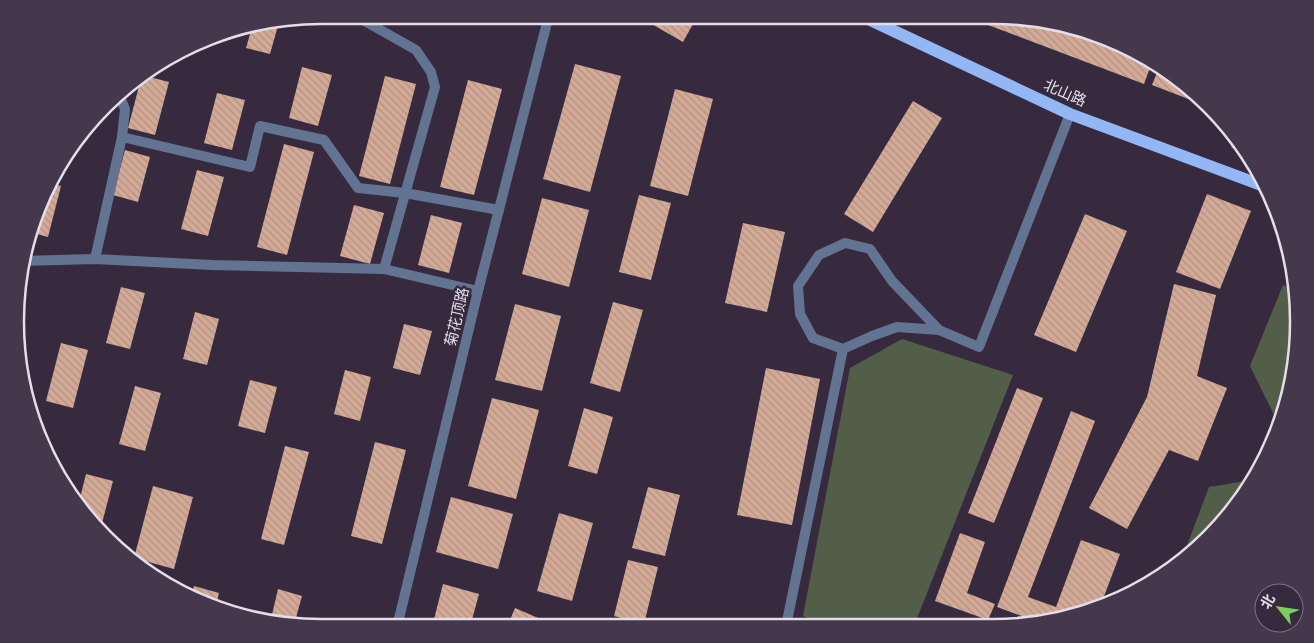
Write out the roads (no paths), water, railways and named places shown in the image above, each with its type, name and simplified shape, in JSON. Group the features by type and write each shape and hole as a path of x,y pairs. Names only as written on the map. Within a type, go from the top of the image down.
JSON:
{"main road":[{"name":"北山路","path":"879,24 1070,114 1256,183"}],"street":[{"path":"370,24 416,50 431,72 435,88 384,269"},
{"name":"菊花顶路","path":"399,619 478,291 547,24"},
{"path":"95,259 122,138 125,109 122,101"},
{"path":"939,330 892,282 870,249 845,243 818,255 798,286 800,314 813,338 843,350 872,336 897,327 939,330 979,347 1070,114"},
{"path":"122,138 250,167 260,126 324,140 358,188 405,193 499,210"},
{"path":"30,261 95,259 212,265 384,269 478,291"},
{"path":"788,619 843,350"}]}
